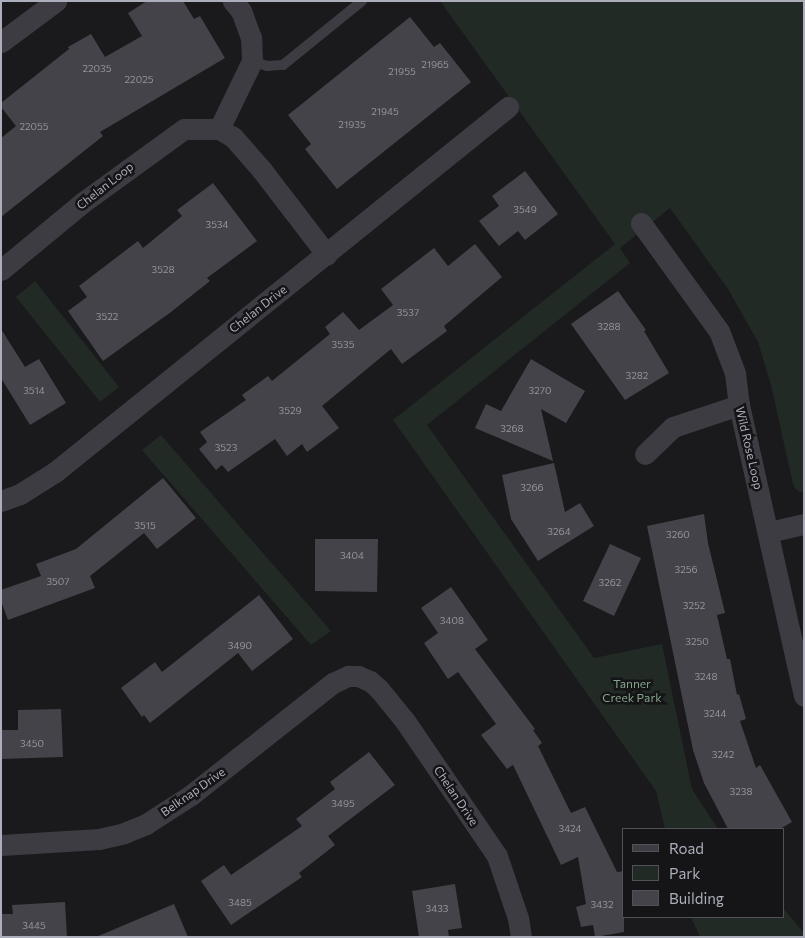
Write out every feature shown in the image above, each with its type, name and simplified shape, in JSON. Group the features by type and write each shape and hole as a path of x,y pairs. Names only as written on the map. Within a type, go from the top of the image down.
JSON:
{"street":[{"path":"1,42 56,1"},
{"path":"233,1 241,11 251,38 252,61 219,130 233,138 261,169 327,255"},
{"name":"Chelan Drive","path":"1,501 20,494 55,472 327,255 508,107"},
{"name":"Chelan Loop","path":"1,270 82,203 184,129 219,130"},
{"name":"Wild Rose Loop","path":"641,223 719,331 735,373 739,405 769,532 804,696"},
{"path":"645,454 673,427 739,405"},
{"path":"769,532 804,524"},
{"name":"Belknap Drive","path":"1,845 99,839 124,833 146,824 191,796 333,683 348,676 358,676"},
{"name":"Chelan Drive","path":"358,676 370,681 405,721 497,856 518,918 521,937"}],"lane":[{"path":"252,61 268,66 283,66 362,1"}],"green space":[{"name":"Tanner Creek Park","path":"440,1 804,1 804,492 799,492 794,487 771,385 758,342 728,289 670,208 620,248 630,263 427,425 594,658 662,644 692,789 717,828 665,828 656,791 393,420 615,244"},
{"path":"35,281 119,387 100,402 16,297"},
{"path":"161,435 331,631 311,645 142,450"},
{"path":"785,910 804,933 804,937 700,937 691,918 785,918"}],"building":[{"path":"147,1 183,1 194,19 200,16 225,58 100,132 103,136 1,217 1,138 16,126 1,107 1,103 69,49 68,47 91,34 105,57 142,36 128,13"},
{"path":"410,17 434,47 440,43 471,82 337,189 305,149 311,144 288,115"},
{"path":"525,171 558,214 525,240 518,231 499,246 479,221 499,206 492,196"},
{"path":"213,183 257,241 207,278 210,281 171,312 103,361 68,311 87,297 79,286 138,241 143,248 182,216 177,210"},
{"path":"475,244 502,277 444,326 447,331 402,364 391,349 322,406 339,428 307,452 302,444 287,456 275,439 228,472 222,465 216,470 199,449 207,442 200,432 246,400 242,395 268,376 272,381 330,334 325,327 343,312 359,330 393,305 381,289 434,248 448,266"},
{"path":"618,291 646,330 644,331 669,373 625,400 571,324"},
{"path":"1,329 25,367 39,359 66,403 30,425 1,378"},
{"path":"531,359 585,391 566,423 541,409 553,461 475,428 486,404 501,411"},
{"path":"554,463 565,512 580,503 594,526 538,561 511,519 502,475"},
{"path":"163,478 196,518 157,549 144,533 90,576 95,588 8,620 1,601 1,590 41,576 36,564 76,549"},
{"path":"704,514 708,543 725,613 717,615 727,659 730,659 737,695 739,694 746,719 740,721 756,768 760,765 792,822 782,828 727,828 704,783 693,750 647,526"},
{"path":"315,539 378,539 377,592 315,591"},
{"path":"610,544 641,558 614,616 583,601"},
{"path":"451,587 488,640 475,649 535,729 533,730 542,743 538,746 571,813 585,807 617,872 622,871 622,918 624,918 624,932 595,937 593,925 581,927 576,907 586,904 578,857 561,865 513,765 507,769 481,735 496,724 458,672 448,679 424,643 438,633 421,608"},
{"path":"259,595 293,639 252,671 238,653 150,723 144,715 142,717 121,688 155,662 162,672"},
{"path":"61,709 63,757 1,759 1,730 18,730 18,710"},
{"path":"369,752 395,785 328,836 335,845 299,873 302,877 231,925 201,881 224,865 231,875 302,826 296,819 335,789 330,782"},
{"path":"455,884 462,928 448,930 449,937 419,937 412,891"},
{"path":"65,902 67,937 1,937 1,914 13,914 12,905"},
{"path":"174,904 188,937 96,937"}]}
